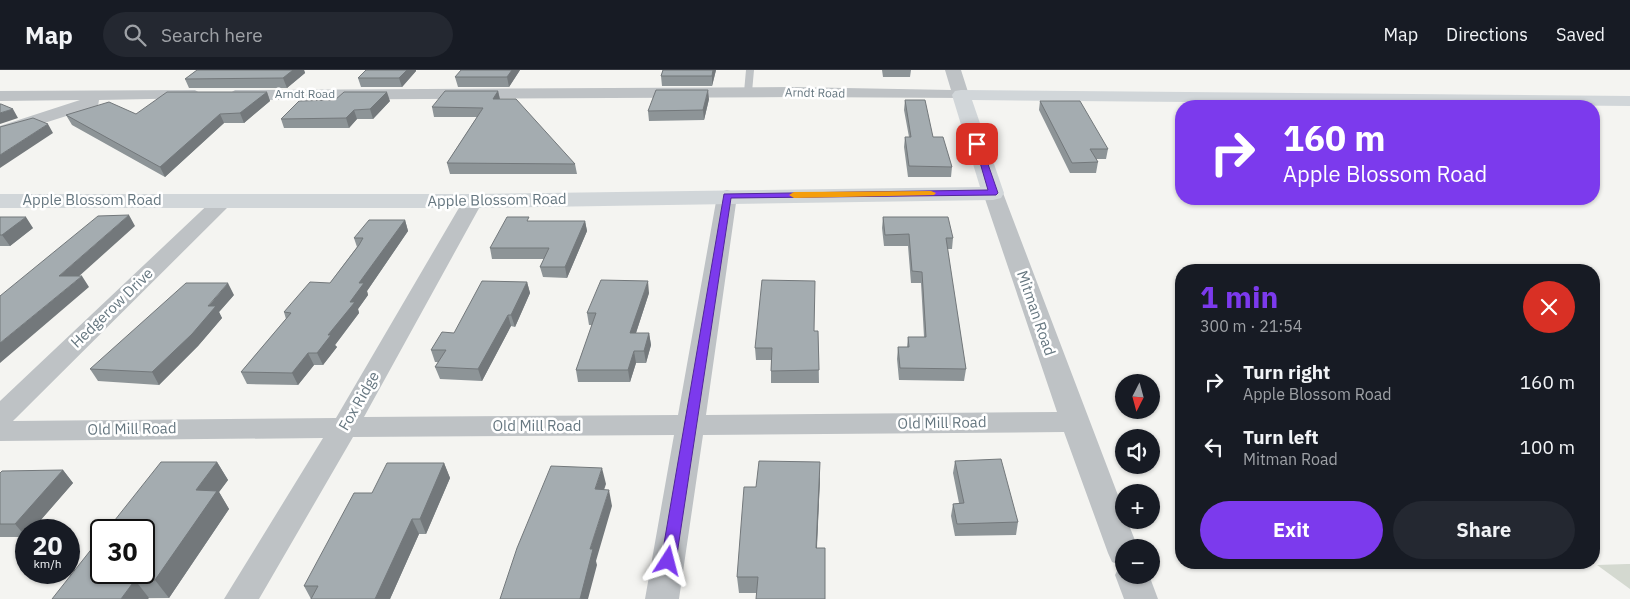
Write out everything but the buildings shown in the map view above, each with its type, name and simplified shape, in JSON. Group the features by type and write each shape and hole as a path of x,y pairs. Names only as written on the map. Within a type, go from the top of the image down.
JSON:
{"street":[{"name":"Mitman Road","path":"953,70 993,193 1074,422 1119,539"},
{"name":"Arndt Road","path":"0,96 748,92 1518,100"},
{"path":"0,132 86,106 103,95"},
{"name":"Arndt Road","path":"1600,101 1630,101"},
{"name":"Apple Blossom Road","path":"0,201 473,201 993,193"},
{"path":"662,599 727,196"},
{"name":"Hedgerow Drive","path":"0,417 224,200"},
{"name":"Fox Ridge","path":"241,599 345,426 473,201"},
{"name":"Old Mill Road","path":"0,431 345,426 689,426 1074,422"},
{"path":"1135,584 1141,599"}],"lane":[{"path":"748,92 750,70"}],"shaded area":[{"path":"1630,564 1630,589 1600,567 1600,565"}],"slow traffic":[{"path":"794,195 931,193"}],"route":[{"path":"668,561 727,196 993,193 977,144"}]}
